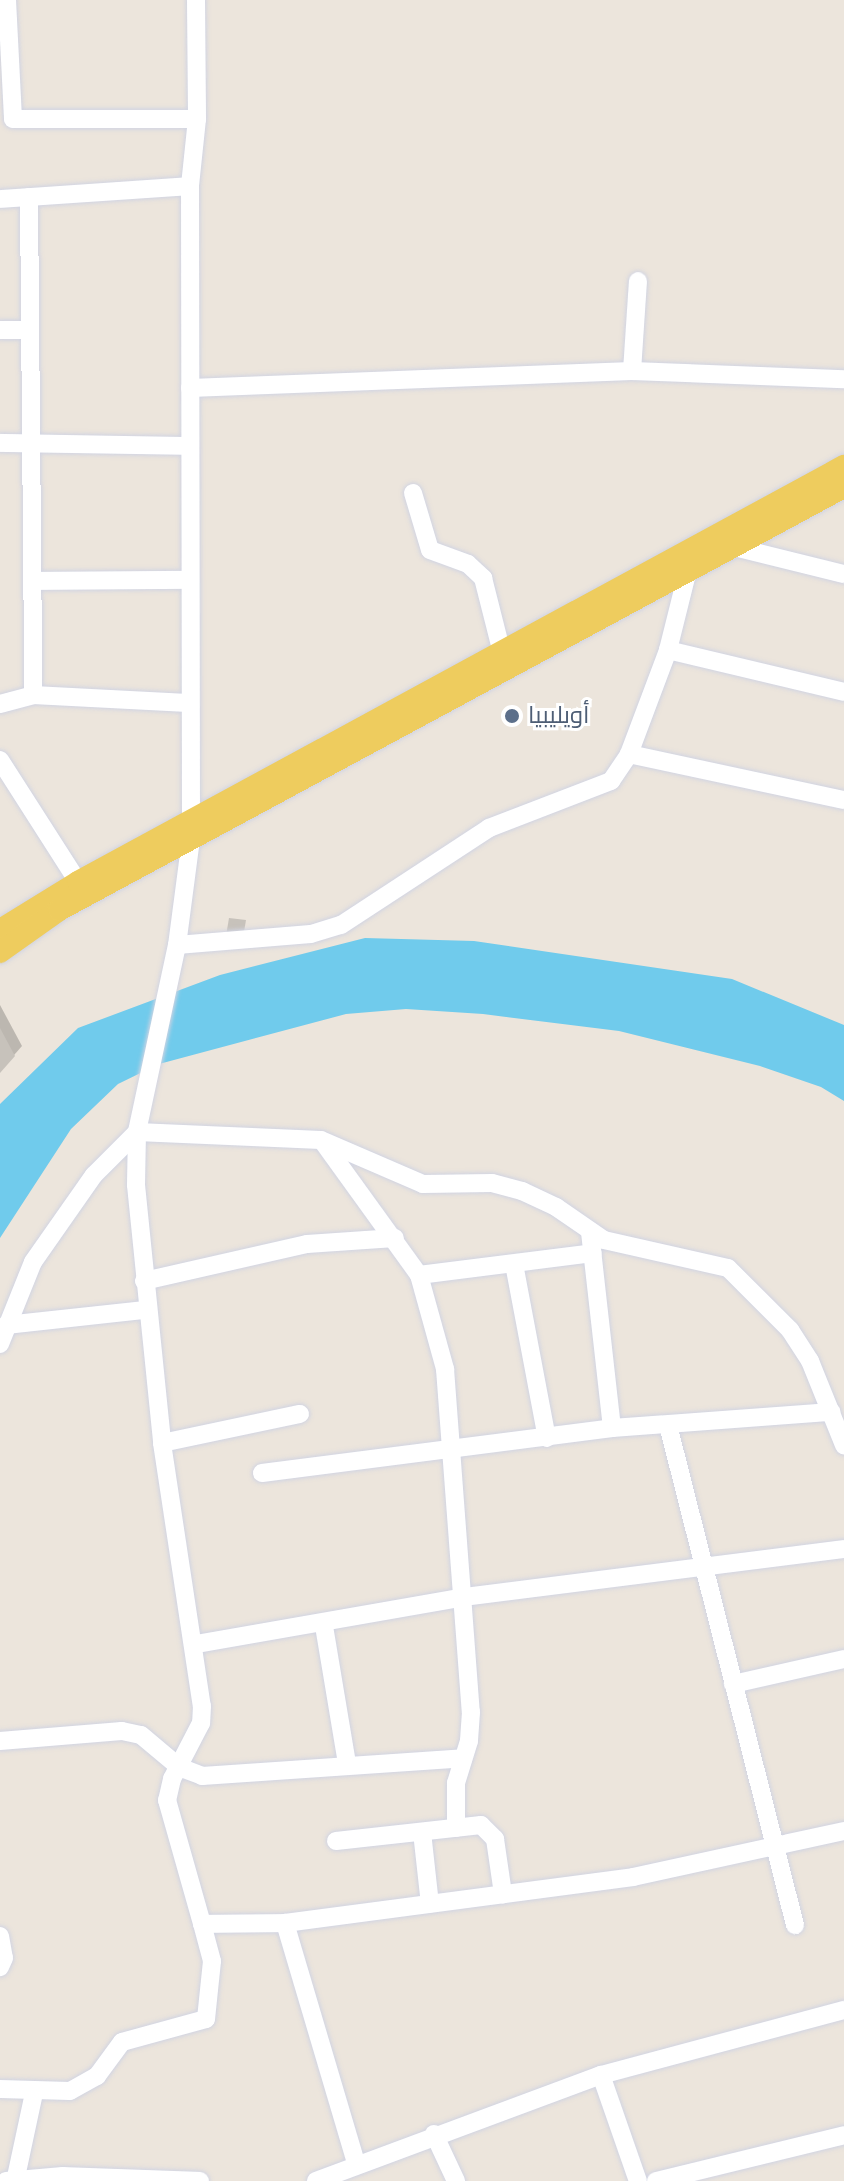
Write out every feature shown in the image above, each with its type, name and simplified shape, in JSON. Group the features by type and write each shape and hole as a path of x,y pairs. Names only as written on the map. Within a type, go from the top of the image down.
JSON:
{"main road":[{"path":"0,952 59,910 191,830 502,653 844,466"},
{"path":"0,930 78,882 191,830 738,548 844,487"}],"street":[{"path":"7,0 4,40 11,115 18,121 197,119"},
{"path":"0,2089 34,2093 86,2085 122,2042 206,2019 212,1961 167,1800 201,1723 196,1644 162,1443 145,1310 137,1132 177,945 191,830 188,703 190,186 197,119 196,0"},
{"path":"0,199 190,186"},
{"path":"29,197 28,330 35,441 33,695"},
{"path":"632,371 638,281"},
{"path":"0,330 28,330"},
{"path":"190,388 632,371 844,379"},
{"path":"0,443 35,441 190,446"},
{"path":"413,493 430,550 468,564 483,578 502,653"},
{"path":"738,548 844,574"},
{"path":"177,945 311,934 341,925 489,828 595,791 611,781 629,754 668,650 687,574"},
{"path":"33,581 188,580"},
{"path":"668,650 844,692"},
{"path":"0,704 33,695 188,703"},
{"path":"629,754 844,800"},
{"path":"0,760 78,882"},
{"path":"0,1344 33,1262 94,1175 137,1132 321,1140 423,1184 492,1183 522,1191 556,1207 590,1232 630,1248 695,1257 728,1268 790,1330 844,1445"},
{"path":"321,1140 419,1275 445,1369 471,1712 456,1783 456,1828"},
{"path":"590,1232 612,1428"},
{"path":"144,1281 307,1244 395,1238"},
{"path":"419,1275 593,1253"},
{"path":"514,1264 547,1438"},
{"path":"6,1325 145,1310"},
{"path":"262,1473 453,1451 612,1428 831,1412"},
{"path":"162,1443 300,1414"},
{"path":"668,1425 795,1925"},
{"path":"196,1644 324,1626 464,1597 844,1549"},
{"path":"324,1626 347,1763"},
{"path":"733,1684 844,1659"},
{"path":"0,1741 122,1731 141,1735 179,1767 202,1776 347,1763 463,1758"},
{"path":"336,1841 456,1828 488,1828 495,1839 503,1894"},
{"path":"202,1924 285,1923 633,1877 773,1842 844,1831"},
{"path":"422,1832 430,1904"},
{"path":"285,1923 356,2163"},
{"path":"0,1936 4,1958 0,1967"},
{"path":"316,2181 356,2163 601,2075 844,2010"},
{"path":"601,2075 638,2181"},
{"path":"34,2093 11,2179 200,2181"},
{"path":"434,2134 456,2181"},
{"path":"656,2181 844,2135"}],"water":[{"path":"365,938 474,941 732,979 844,1025 844,1101 821,1087 760,1066 619,1031 483,1014 406,1009 346,1014 159,1064 118,1084 71,1129 0,1238 0,1104 78,1028 220,975"}],"building":[{"path":"229,918 246,920 243,938 226,936"},
{"path":"0,1028 15,1056 0,1073"}],"place":[{"name":"أويليبيا","path":"512,716"}]}
